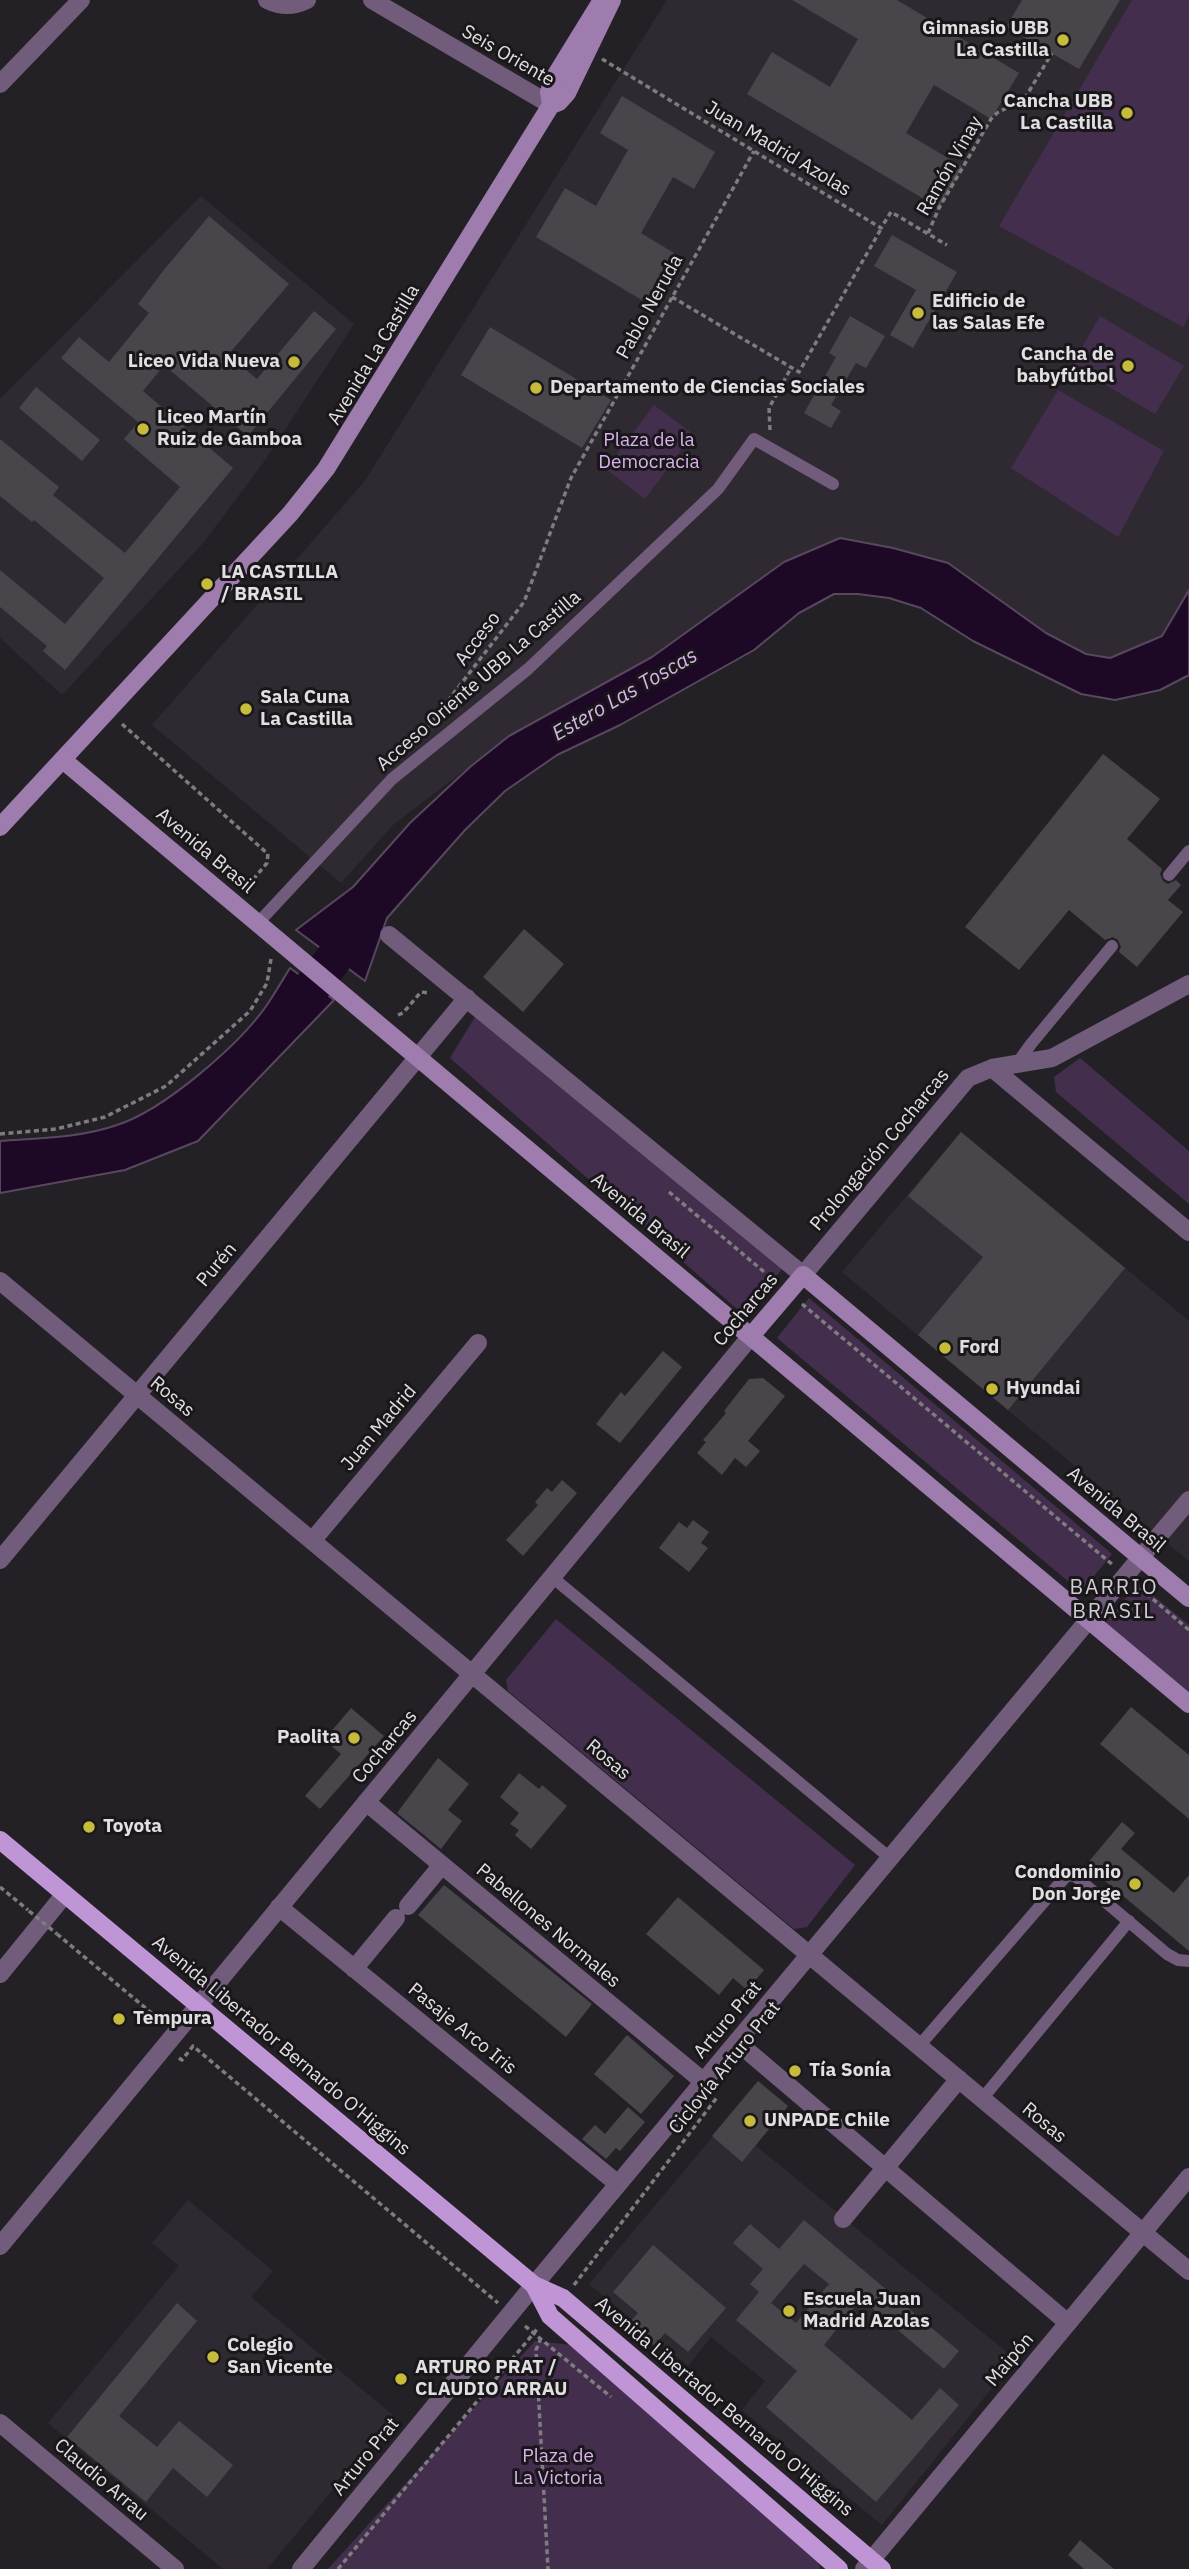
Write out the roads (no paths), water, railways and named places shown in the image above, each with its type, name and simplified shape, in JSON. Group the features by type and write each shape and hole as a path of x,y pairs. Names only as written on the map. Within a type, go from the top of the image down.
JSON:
{"main road":[{"name":"Avenida La Castilla","path":"551,105 549,92 554,78 603,0"},
{"name":"Avenida La Castilla","path":"0,827 290,514 326,470 551,105 559,102 567,93 612,0"},
{"name":"Avenida Brasil","path":"63,760 266,926 351,1002 1189,1704"},
{"name":"Avenida Brasil","path":"803,1275 1189,1598"},
{"name":"Cocharcas","path":"751,1336 803,1275"},
{"name":"Avenida Libertador Bernardo O'Higgins","path":"0,1840 534,2285 563,2298 873,2566"},
{"name":"Avenida Libertador Bernardo O'Higgins","path":"534,2285 550,2316 839,2569"}],"street":[{"path":"0,84 81,0"},
{"path":"267,0 286,6 307,0"},
{"name":"Seis Oriente","path":"372,0 551,105"},
{"name":"Avenida Brasil","path":"390,935 803,1275"},
{"name":"Prolongación Cocharcas","path":"803,1275 968,1078 992,1068 1052,1058 1187,982"},
{"name":"Purén","path":"0,1560 467,998"},
{"path":"992,1068 1189,1232"},
{"name":"Rosas","path":"0,1281 1189,2271"},
{"name":"Cocharcas","path":"0,2246 751,1336"},
{"name":"Juan Madrid","path":"312,1541 478,1343"},
{"name":"Arturo Prat","path":"301,2569 534,2285 1189,1500"},
{"name":"Pabellones Normales","path":"366,1802 704,2082"},
{"path":"354,1969 442,1865"},
{"path":"0,1974 36,1916 65,1894"},
{"name":"Pasaje Arco Iris","path":"279,1907 618,2184"},
{"path":"737,2042 1068,2323"},
{"path":"843,2219 959,2079"},
{"name":"Maipón","path":"873,2566 1189,2177"},
{"name":"Claudio Arrau","path":"0,2423 175,2569"}],"lane":[{"name":"Acceso Oriente UBB La Castilla","path":"266,926 392,779 528,669 710,497 754,439 834,484"},
{"path":"1169,875 1189,851"},
{"path":"1016,1066 1112,946"},
{"path":"552,1577 890,1858"},
{"path":"919,2046 1067,1875 1075,1876 1167,1954 1178,1960 1189,1961"},
{"path":"982,2099 1129,1921"}],"water":[{"path":"840,538 893,548 948,563 1046,633 1086,654 1110,658 1162,636 1189,590 1189,675 1160,690 1115,700 1081,694 973,641 921,608 889,598 834,594 799,613 754,650 620,725 557,755 505,791 465,830 387,918 365,981 296,930 353,887 410,823 470,767 509,736 652,657 784,562"},
{"path":"290,968 334,1000 198,1141 125,1170 0,1193 0,1141 89,1133 117,1125 156,1106 220,1057 238,1039 267,1005"}],"waterway":[{"name":"Estero Las Toscas","path":"295,1009 364,919"}],"place":[{"name":"Gimnasio UBB La Castilla","path":"1063,40"},
{"name":"Cancha UBB La Castilla","path":"1127,113"},
{"name":"Edificio de las Salas Efe","path":"918,313"},
{"name":"Liceo Vida Nueva","path":"294,362"},
{"name":"Cancha de babyfútbol","path":"1128,366"},
{"name":"Departamento de Ciencias Sociales","path":"536,388"},
{"name":"Liceo Martín Ruiz de Gamboa","path":"143,429"},
{"name":"LA CASTILLA / BRASIL","path":"207,584"},
{"name":"Sala Cuna La Castilla","path":"246,709"},
{"name":"Ford","path":"945,1348"},
{"name":"Hyundai","path":"992,1389"},
{"name":"Paolita","path":"354,1738"},
{"name":"Toyota","path":"89,1827"},
{"name":"Condominio Don Jorge","path":"1135,1884"},
{"name":"Tempura","path":"119,2019"},
{"name":"Tía Sonía","path":"795,2071"},
{"name":"UNPADE Chile","path":"750,2121"},
{"name":"Escuela Juan Madrid Azolas","path":"789,2311"},
{"name":"Colegio San Vicente","path":"213,2357"},
{"name":"ARTURO PRAT / CLAUDIO ARRAU","path":"401,2379"}],"district":[{"name":"BARRIO BRASIL","path":"1114,1600"}],"park label":[{"name":"Plaza de la Democracia","path":"649,452"},
{"name":"Plaza de La Victoria","path":"558,2468"}]}
